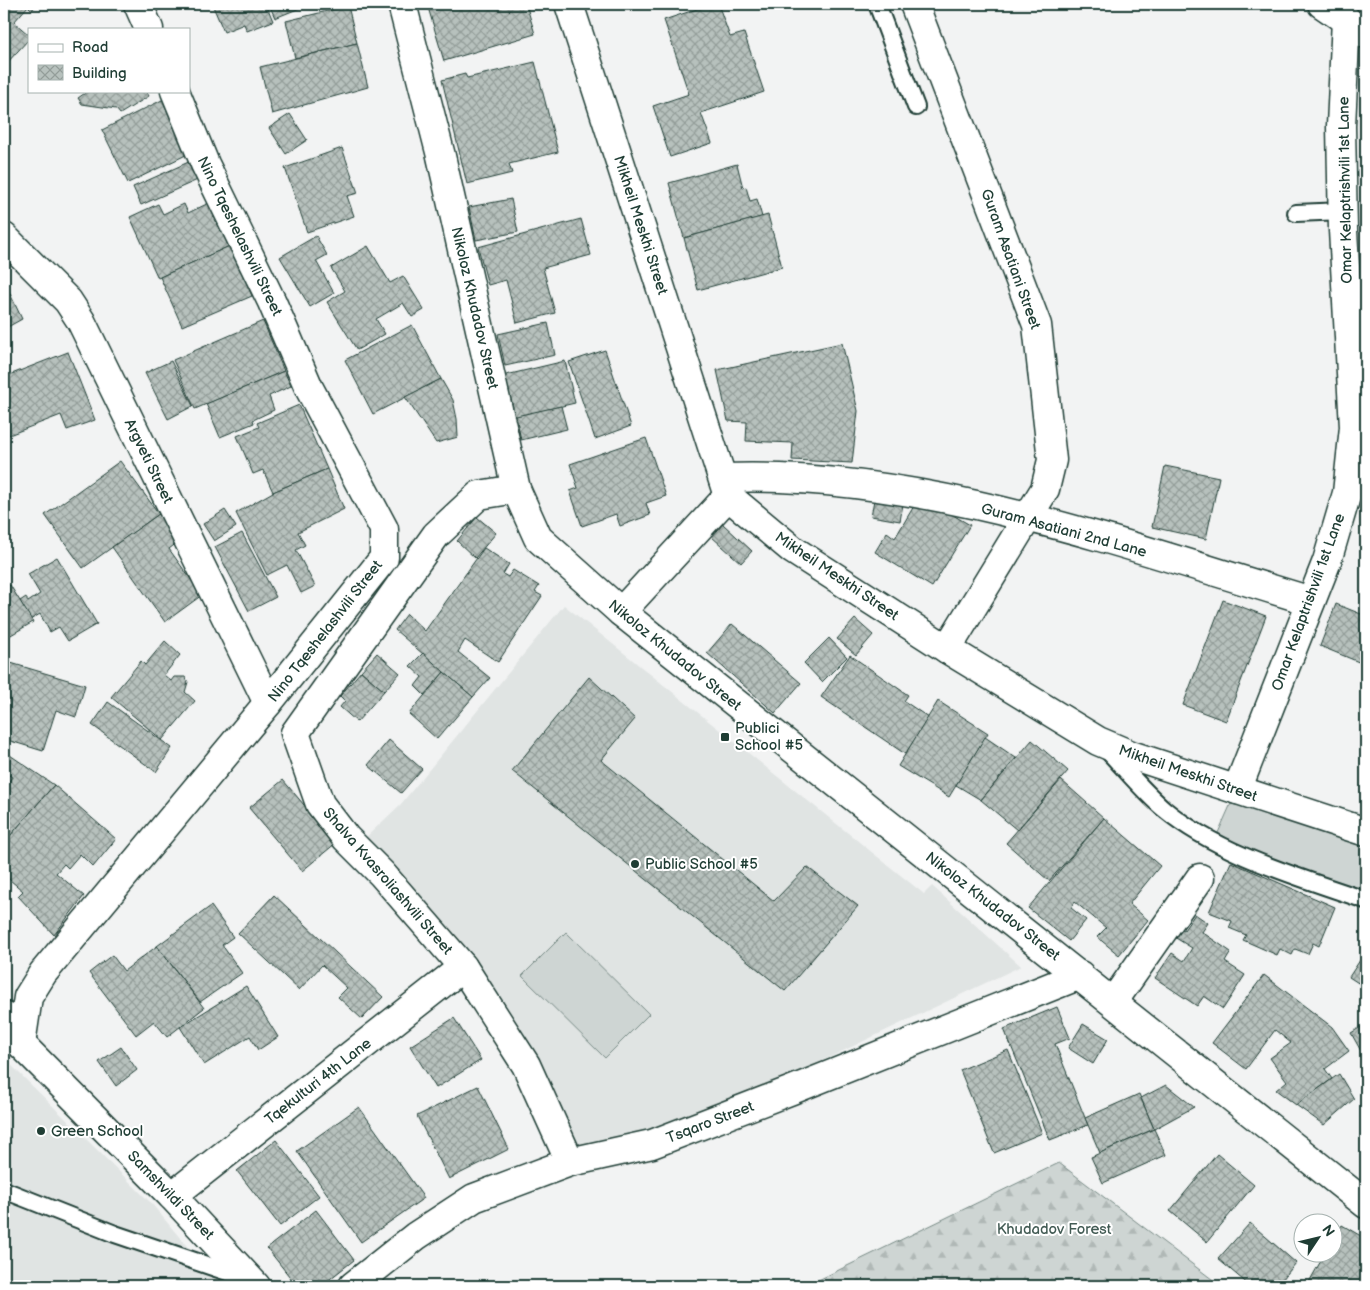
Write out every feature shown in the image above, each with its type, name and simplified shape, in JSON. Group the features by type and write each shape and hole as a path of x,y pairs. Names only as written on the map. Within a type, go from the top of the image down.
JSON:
{"street":[{"path":"138,4 149,28"},
{"name":"Nikoloz Khudadov Street","path":"402,4 443,166 516,490 538,538 621,612 1366,1204"},
{"name":"Mikheil Meskhi Street","path":"569,4 725,487 793,550 947,649 1098,741 1131,755 1366,832"},
{"name":"Guram Asatiani Street","path":"914,4 1037,325 1052,460 1045,489 947,649"},
{"path":"1322,4 1356,27"},
{"name":"Omar Kelaptrishvili 1st Lane","path":"1237,790 1327,561 1348,493 1354,427 1343,211 1341,126 1356,27"},
{"name":"Nino Tqeshelashvili Street","path":"20,1044 28,997 43,973 268,704 384,558 384,529 302,391 174,92"},
{"name":"Argveti Street","path":"4,237 68,301 81,321 268,704"},
{"name":"Guram Asatiani 2nd Lane","path":"725,487 763,476 854,485 925,496 1027,517 1311,601"},
{"path":"621,612 725,487"},
{"name":"Shalva Kvasroliashvili Street","path":"516,490 479,495 436,536 294,733 320,804 346,838 395,888 463,967 526,1065 570,1162"},
{"path":"1113,1002 1200,878"},
{"name":"Tqekulturi 4th Lane","path":"172,1196 463,967"},
{"name":"Tsqaro Street","path":"352,1286 416,1236 474,1198 570,1162 652,1144 1080,975"},
{"name":"Samshvildi Street","path":"4,1016 20,1044 172,1196 254,1283"}],"lane":[{"path":"877,4 916,107"},
{"path":"1296,213 1343,211"},
{"path":"1098,741 1164,809 1214,842 1292,874 1365,900"},
{"path":"4,1190 116,1234 254,1283"}],"shaded area":[{"name":"Public School #5","path":"564,605 924,894 932,886 1021,966 734,1103 579,1150 475,958 361,842 401,804"},
{"name":"Green School","path":"4,1058 151,1203 220,1286 4,1286"}],"green space":[{"path":"1237,790 1366,832 1366,901 1214,842"},
{"path":"566,932 649,1014 605,1058 522,976"},
{"name":"Khudadov Forest","path":"1059,1163 1221,1286 806,1286"}],"building":[{"path":"4,4 37,4 32,10 28,6 14,22 28,34 28,40 6,64 4,62"},
{"path":"212,4 266,4 273,21 247,31 244,24 224,32"},
{"path":"269,4 310,4 275,18"},
{"path":"427,4 526,4 535,34 444,61"},
{"path":"712,4 718,4 730,37 744,33 764,92 701,113 712,143 670,157 653,106 689,94 664,20"},
{"path":"348,6 357,43 295,58 286,21"},
{"path":"357,43 368,87 272,114 260,67"},
{"path":"535,62 558,152 509,164 512,173 467,184 442,80 465,74 467,78"},
{"path":"87,92 147,92 149,96 120,114 116,109 82,104 78,98"},
{"path":"164,99 190,153 128,183 102,130"},
{"path":"290,114 307,140 286,154 269,128"},
{"path":"342,148 358,193 347,196 354,216 307,232 285,168"},
{"path":"193,160 202,178 141,205 133,187"},
{"path":"737,164 743,188 746,187 750,201 757,199 762,217 684,238 669,183"},
{"path":"511,199 518,232 476,240 469,207"},
{"path":"213,201 232,245 158,278 130,217 158,204 163,214 184,204 188,213"},
{"path":"768,215 782,267 698,290 684,238"},
{"path":"581,219 591,255 543,268 555,313 517,323 506,280 488,285 478,247"},
{"path":"316,236 327,255 316,261 334,293 310,307 280,257"},
{"path":"232,245 252,296 182,326 160,277"},
{"path":"368,246 390,283 403,276 424,310 412,317 403,303 376,319 385,334 357,350 327,302 345,291 331,268"},
{"path":"4,281 22,319 4,329"},
{"path":"263,321 284,371 195,409 173,360"},
{"path":"548,323 555,355 505,366 498,334"},
{"path":"412,325 441,379 373,414 345,360"},
{"path":"842,343 858,411 852,463 792,460 793,443 746,441 747,422 728,421 717,370"},
{"path":"605,350 631,426 595,439 569,362"},
{"path":"68,352 95,420 67,430 61,415 9,435 4,421 4,377"},
{"path":"171,361 193,406 168,419 145,373"},
{"path":"565,361 575,403 511,418 502,376"},
{"path":"284,371 291,386 269,396 274,410 253,420 254,423 220,437 206,404"},
{"path":"441,379 453,400 458,437 436,443 405,397"},
{"path":"299,405 327,469 273,492 263,470 253,474 237,436 259,427 257,423"},
{"path":"561,406 567,429 521,440 516,416"},
{"path":"646,438 666,496 646,503 650,515 620,526 616,514 582,526 570,491 578,488 570,464"},
{"path":"120,461 159,514 83,568 45,515"},
{"path":"1165,466 1219,477 1206,539 1152,527"},
{"path":"327,469 344,509 298,532 305,545 296,550 315,586 301,593 287,565 267,575 236,513 273,492"},
{"path":"874,500 903,504 900,521 871,516"},
{"path":"914,506 946,511 970,525 932,587 875,552 887,532 895,538"},
{"path":"225,510 236,527 214,541 203,524"},
{"path":"159,514 178,542 169,549 202,595 165,622 112,547"},
{"path":"477,517 496,533 475,558 457,541"},
{"path":"723,524 752,551 741,563 712,537"},
{"path":"242,533 276,597 249,611 215,547"},
{"path":"484,548 509,564 503,574 508,577 513,570 539,586 535,592 542,596 498,662 465,640 458,652 490,678 473,697 395,630 407,614 425,631"},
{"path":"57,557 97,624 68,641 59,627 50,632 40,614 30,620 20,601 26,597 28,602 40,594 28,574"},
{"path":"10,585 33,622 4,639 4,590"},
{"path":"1223,600 1266,616 1226,721 1183,705"},
{"path":"1336,604 1366,616 1366,665 1320,646"},
{"path":"855,619 873,635 856,655 837,639"},
{"path":"732,624 801,683 775,713 707,653"},
{"path":"829,638 847,657 822,682 804,663"},
{"path":"165,641 180,655 164,675 171,681 174,677 185,677 188,682 185,692 195,701 162,740 111,697 141,661 145,665"},
{"path":"377,653 400,673 384,691 361,671"},
{"path":"423,653 444,672 424,695 415,686 422,677 410,666"},
{"path":"850,655 908,695 904,701 929,718 905,754 821,697"},
{"path":"4,661 85,685 76,717 56,710 43,751 4,739"},
{"path":"361,671 384,691 357,722 340,707 345,701 340,696"},
{"path":"444,672 473,697 437,739 409,714"},
{"path":"589,677 635,719 601,760 774,901 807,867 858,906 785,991 512,771"},
{"path":"938,701 988,733 949,797 898,766"},
{"path":"108,702 172,748 156,772 92,725"},
{"path":"985,737 1016,758 981,800 956,785"},
{"path":"389,740 422,769 401,793 368,765"},
{"path":"1032,740 1068,771 1017,830 981,800"},
{"path":"4,751 54,785 4,843 4,788 12,777 4,772"},
{"path":"283,780 336,843 302,871 249,808"},
{"path":"1061,780 1104,818 1049,881 1006,843"},
{"path":"54,785 116,839 93,867 80,854 68,868 64,864 56,873 84,896 54,935 18,896 23,891 4,875 4,843"},
{"path":"1104,818 1160,866 1129,904 1148,920 1119,955 1097,937 1106,928 1075,902 1071,908 1086,920 1069,941 1028,908"},
{"path":"1231,862 1335,907 1319,946 1313,943 1308,954 1295,949 1292,955 1280,949 1277,955 1243,940 1246,935 1229,928 1232,921 1209,912"},
{"path":"274,895 383,997 362,1019 338,997 347,988 322,965 299,990 238,933"},
{"path":"211,906 233,937 222,945 242,973 200,1002 157,946"},
{"path":"1195,914 1208,923 1202,932 1231,952 1225,962 1245,975 1223,1009 1204,996 1197,1006 1155,978 1172,953 1184,961 1192,948 1171,935 1177,926 1184,930"},
{"path":"157,946 204,1008 167,1037 154,1021 136,1035 89,973 112,955 124,971"},
{"path":"1366,951 1366,988 1349,977"},
{"path":"1264,975 1332,1027 1349,1051 1325,1069 1332,1079 1296,1105 1276,1090 1287,1081 1270,1058 1291,1043 1275,1030 1246,1069 1212,1043"},
{"path":"246,986 278,1037 258,1050 250,1036 204,1065 180,1027"},
{"path":"1057,1007 1070,1038 1055,1044 1088,1125 1050,1140 1004,1029"},
{"path":"454,1018 481,1060 436,1088 410,1046"},
{"path":"1083,1024 1108,1039 1093,1064 1068,1048"},
{"path":"1366,1024 1366,1060 1351,1033"},
{"path":"121,1047 137,1070 116,1086 99,1062"},
{"path":"1008,1050 1042,1133 994,1153 960,1070"},
{"path":"1339,1074 1354,1099 1324,1125 1296,1105"},
{"path":"1166,1085 1194,1107 1154,1129 1141,1098"},
{"path":"478,1086 509,1149 449,1179 417,1116"},
{"path":"1139,1094 1154,1129 1100,1153 1085,1118"},
{"path":"359,1107 424,1198 361,1242 297,1151"},
{"path":"1154,1129 1166,1155 1103,1183 1091,1157"},
{"path":"276,1140 319,1196 280,1226 237,1171"},
{"path":"1217,1154 1254,1185 1207,1242 1170,1211"},
{"path":"316,1210 354,1260 321,1286 297,1286 267,1248"},
{"path":"1250,1223 1292,1260 1292,1262 1296,1263 1277,1286 1250,1286 1218,1259"},
{"path":"1342,1225 1366,1239 1366,1286 1316,1286 1309,1282 1320,1262 1342,1262"}],"place":[{"name":"Publici School #5","path":"725,737"},
{"name":"Public School #5","path":"635,864"},
{"name":"Green School","path":"41,1131"}]}
